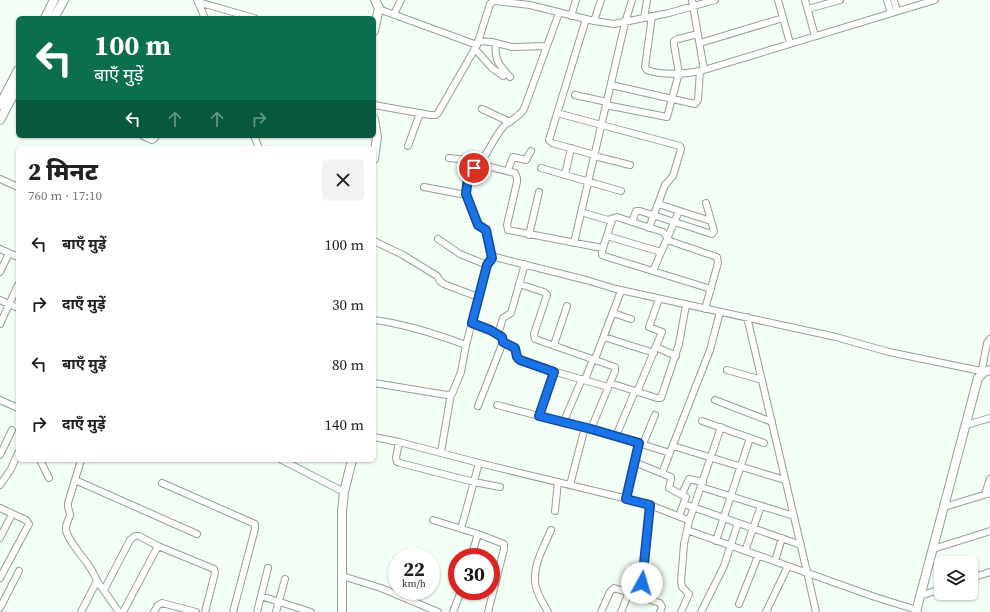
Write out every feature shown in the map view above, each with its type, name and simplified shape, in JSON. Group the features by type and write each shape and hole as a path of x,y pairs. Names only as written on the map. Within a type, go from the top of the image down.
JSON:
{"street":[{"path":"46,16 55,4 64,0"},
{"path":"376,0 380,8 384,11 476,45 492,43 512,47 547,46"},
{"path":"394,14 401,0"},
{"path":"376,105 434,115 438,113 476,45 491,2 494,0 532,3 559,13 614,24 625,23 652,16 693,3 715,0"},
{"path":"571,16 576,0"},
{"path":"594,21 601,0"},
{"path":"574,243 625,23 632,0"},
{"path":"644,18 647,0"},
{"path":"778,0 790,43"},
{"path":"805,0 815,36"},
{"path":"808,10 840,0"},
{"path":"887,0 894,12"},
{"path":"894,0 894,12"},
{"path":"652,16 645,67 647,70 679,74 702,70 935,0"},
{"path":"198,1 204,16"},
{"path":"198,1 247,16"},
{"path":"611,85 692,103 697,102 702,70 700,43 693,3"},
{"path":"54,16 55,4"},
{"path":"376,23 380,8"},
{"path":"441,452 451,394 461,374 466,345 478,297 487,265 492,258 486,230 478,225 466,194 470,173 500,132 510,122 518,117 526,104 559,13"},
{"path":"700,43 783,18"},
{"path":"586,19 549,140 552,143 630,165"},
{"path":"575,95 665,118 667,116 679,74 674,40 698,34"},
{"path":"476,45 489,66 507,77 496,59 492,43"},
{"path":"0,105 16,74"},
{"path":"0,120 16,90"},
{"path":"482,109 510,122"},
{"path":"408,146 420,113"},
{"path":"557,113 680,146 681,149 673,176 665,185 649,228"},
{"path":"376,131 376,146"},
{"path":"565,175 571,148"},
{"path":"508,170 513,157 526,160 531,151"},
{"path":"449,158 469,160 478,164 508,170 515,173 518,178 507,228 510,231 602,248"},
{"path":"541,168 621,191"},
{"path":"0,179 16,186"},
{"path":"424,187 466,194"},
{"path":"529,234 539,192"},
{"path":"632,222 635,213 638,210 710,234 714,233 706,203"},
{"path":"658,204 711,221"},
{"path":"653,271 679,211"},
{"path":"582,212 608,220 612,220 617,217 663,232 667,238 673,242 717,257 718,263 705,309"},
{"path":"612,220 602,248 601,253 604,256 710,289"},
{"path":"607,236 661,252"},
{"path":"438,239 460,254 487,265"},
{"path":"376,242 403,255 437,276 444,284 478,297"},
{"path":"0,248 16,256"},
{"path":"0,272 9,253"},
{"path":"492,258 495,257 525,264 621,291 836,337 889,352 981,373 990,370"},
{"path":"498,334 503,318 510,313 525,264"},
{"path":"519,284 546,293 547,298 534,336 537,340 615,367 615,371 609,385 588,428 570,485"},
{"path":"0,324 16,289"},
{"path":"563,423 604,337 621,291"},
{"path":"616,436 662,332 649,327 659,299"},
{"path":"0,300 16,307"},
{"path":"503,342 515,348 517,357 520,360 554,372 661,398 676,356 686,305"},
{"path":"554,346 567,306"},
{"path":"613,312 631,320"},
{"path":"662,473 708,355 720,312"},
{"path":"747,318 816,612"},
{"path":"376,320 400,324 466,345"},
{"path":"472,323 487,328 498,334 502,337 503,342 478,406"},
{"path":"604,337 676,356"},
{"path":"687,530 916,611 978,378 981,373 987,343 990,339"},
{"path":"727,370 762,380"},
{"path":"539,416 554,372"},
{"path":"376,383 451,394"},
{"path":"0,400 16,405"},
{"path":"715,400 772,422"},
{"path":"497,405 563,423 588,428 670,453"},
{"path":"626,499 634,462 641,444 656,415"},
{"path":"966,425 990,418"},
{"path":"702,420 764,443"},
{"path":"681,612 689,594 682,587 684,544 687,530 721,427"},
{"path":"0,455 12,430"},
{"path":"376,437 441,452 479,463 650,505 690,521"},
{"path":"716,541 750,438"},
{"path":"399,442 396,458 397,462 474,482 500,487"},
{"path":"673,446 785,480"},
{"path":"0,485 11,469 16,458"},
{"path":"41,462 49,478"},
{"path":"80,462 68,503 70,515 65,528 97,581 119,612"},
{"path":"286,462 344,492"},
{"path":"342,612 341,529 344,492 352,462"},
{"path":"634,462 662,473 671,479 669,488 686,497 679,516"},
{"path":"461,529 479,463"},
{"path":"682,494 689,478 731,497 794,516"},
{"path":"944,507 988,493 990,479"},
{"path":"75,480 197,534"},
{"path":"554,511 558,482"},
{"path":"162,483 255,524 255,529 233,612"},
{"path":"684,504 801,545"},
{"path":"642,583 650,505"},
{"path":"745,551 761,506"},
{"path":"0,508 26,520 29,524 0,578"},
{"path":"0,538 12,514"},
{"path":"432,520 503,543 504,547 488,612"},
{"path":"701,612 721,573 732,546 738,523"},
{"path":"548,612 539,594 535,578 538,559 551,530"},
{"path":"933,549 990,531"},
{"path":"474,548 478,534"},
{"path":"104,590 132,537 139,536 158,546 215,570 205,612"},
{"path":"775,561 782,538"},
{"path":"123,612 158,546"},
{"path":"739,604 758,556"},
{"path":"766,612 788,566"},
{"path":"257,612 268,568"},
{"path":"0,608 18,571"},
{"path":"978,576 990,572"},
{"path":"342,576 381,588 438,612"},
{"path":"276,612 285,579"},
{"path":"81,612 97,581"},
{"path":"610,612 602,610 612,589 617,588 660,603 662,607 660,612"},
{"path":"920,596 934,591"},
{"path":"621,612 629,592"},
{"path":"261,596 311,612"},
{"path":"453,612 458,600"},
{"path":"154,612 158,605 162,603 196,612"},
{"path":"110,612 114,604"}],"route":[{"path":"474,168 468,177 466,194 478,225 480,228 486,230 492,258 487,265 472,323 487,328 502,337 503,342 515,348 517,357 520,360 554,372 539,416 639,443 626,499 650,505 642,583"}]}
